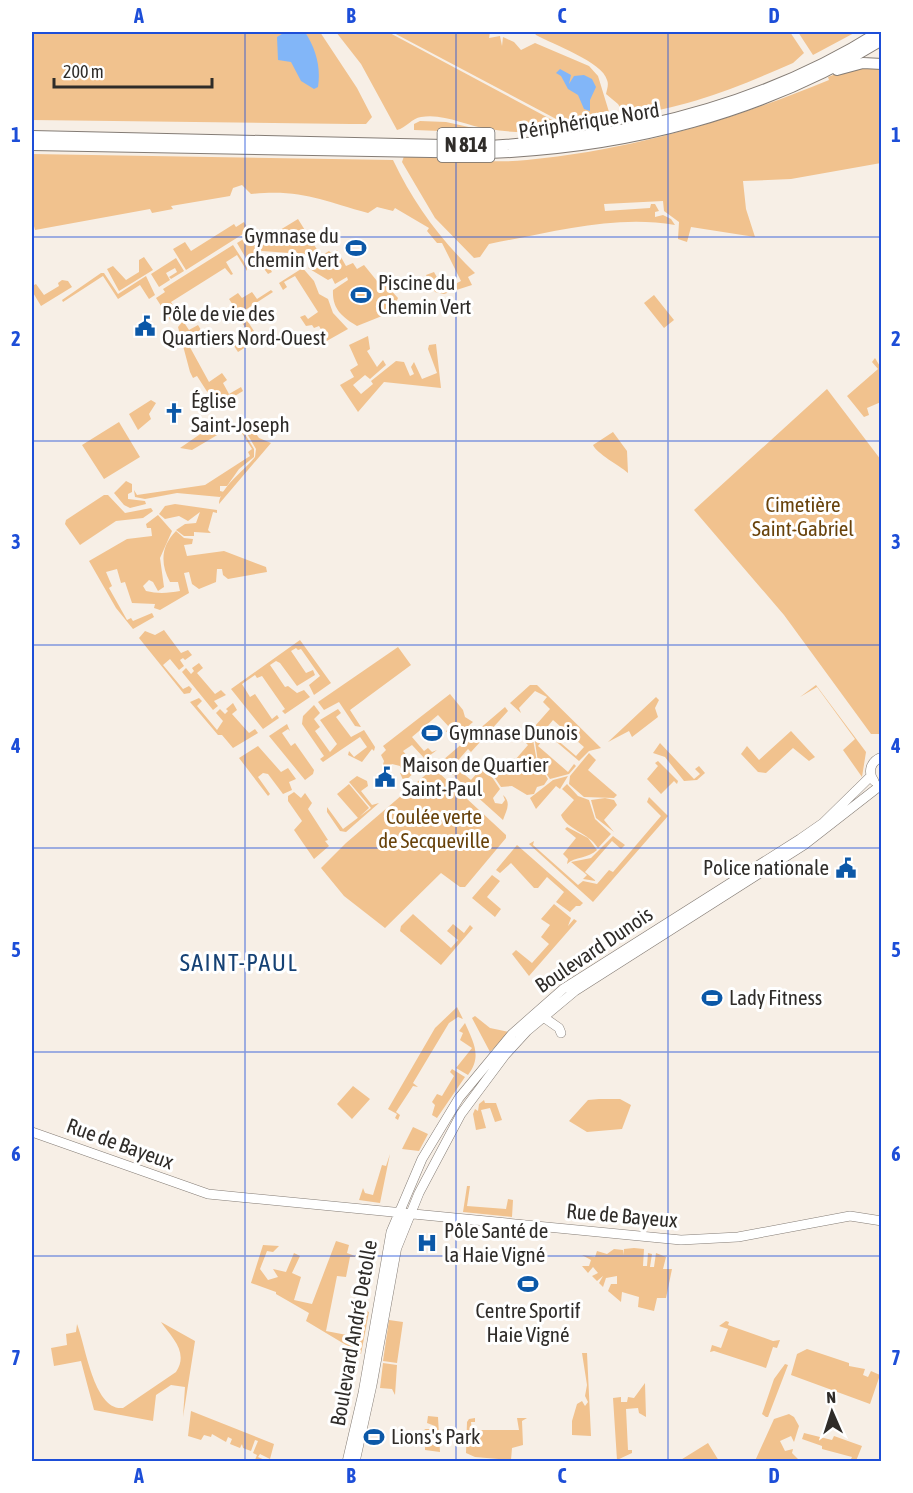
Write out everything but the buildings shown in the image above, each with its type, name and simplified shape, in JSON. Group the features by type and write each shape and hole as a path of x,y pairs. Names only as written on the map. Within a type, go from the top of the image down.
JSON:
{"highway":[{"name":"Périphérique Nord","path":"32,136 489,146 560,141 647,125 731,102 801,74 879,32"},
{"name":"Périphérique Nord","path":"32,145 489,153 560,149 672,128 756,101 819,74 882,40"},
{"path":"819,74 856,64 882,64"}],"main road":[{"name":"Boulevard Dunois","path":"404,1213 407,1189 426,1152 459,1098 487,1062 531,1016 563,989 823,823 871,776 872,764 882,757"},
{"path":"871,776 881,785"},
{"name":"Boulevard Dunois","path":"404,1213 466,1107 505,1055 544,1015 575,991 804,845 881,785"},
{"path":"531,1016 544,1015 561,1033"},
{"name":"Rue de Bayeux","path":"32,1132 208,1194 681,1240 738,1238 850,1216 882,1221"},
{"path":"391,1232 387,1220 379,1211 395,1205 407,1189"},
{"name":"Boulevard André Detolle","path":"355,1461 391,1232 404,1213"},
{"name":"Boulevard André Detolle","path":"347,1461 366,1396 404,1213"}],"green space":[{"path":"32,32 320,32 357,88 372,117 366,124 32,120"},
{"path":"336,32 388,32 556,122 558,120 392,32 490,32 489,38 500,36 502,46 503,37 514,42 521,50 535,43 589,66 598,76 613,125 566,131 520,132 489,129 430,116 418,118 397,130 361,64"},
{"path":"534,32 790,32 804,53 793,63 711,96 669,108 625,115 618,104 606,94 608,82 603,73 587,60"},
{"path":"798,32 856,32 813,55"},
{"path":"881,67 881,163 791,179 743,181 746,209 755,237 691,227 687,242 678,239 679,222 664,211 663,201 604,204 605,211 650,208 651,204 655,204 659,211 655,212 655,217 663,215 671,219 675,225 629,222 582,226 489,244 480,257 474,258 435,218 402,162 404,156 512,161 605,149 681,131 756,108 829,80 828,77 848,69"},
{"path":"420,121 446,122 496,133 414,130 414,124"},
{"path":"32,154 393,160 428,220 475,273 468,277 472,285 444,294 435,292 426,275 434,272 442,286 447,283 449,287 461,281 442,243 437,243 427,231 429,228 395,208 393,211 377,207 368,213 299,195 251,194 242,185 233,188 230,196 171,206 173,209 152,213 150,209 35,230 32,218"},
{"path":"298,219 321,256 329,251 331,253 320,258 310,253 301,258 295,250 289,253 262,251 247,260 237,243 258,230 262,241"},
{"path":"244,222 248,229 243,234 186,270 173,249 185,242 191,251 234,224 236,227"},
{"path":"233,245 246,265 262,255 272,272 268,274 258,261 247,268 247,271 237,255 226,262 233,274 231,275 225,268 171,302 180,316 170,320 156,298 165,292 163,289"},
{"name":"Piscine du Chemin Vert","path":"337,250 346,266 353,263 357,269 364,265 377,281 379,280 380,284 386,285 398,298 392,312 357,326 339,312 334,302 333,290 348,280 347,277 335,284 332,278 328,280 308,268 328,258"},
{"path":"144,257 153,270 119,291 107,269 113,266 126,280 139,272 139,260"},
{"path":"176,258 184,271 171,279 169,277 177,272 175,268 166,273 170,280 159,287 151,274"},
{"path":"294,258 314,281 319,294 328,299 333,313 348,329 316,347 314,344 325,336 319,326 314,328 312,325 306,326 300,317 305,315 308,319 318,312 295,276 284,282 287,287 283,290 279,283 301,269"},
{"path":"104,273 118,294 146,276 155,295 149,299 140,285 118,299 103,276 63,302 62,300"},
{"path":"62,280 68,281 72,287 41,306 32,291 32,282 44,295 59,286 58,283"},
{"path":"271,290 273,292 239,314 229,299 238,293 242,298 252,292 257,299"},
{"path":"654,295 674,320 664,328 644,303"},
{"path":"243,314 259,339 238,352 228,337 231,332 237,341 249,333 238,317"},
{"path":"183,321 189,330 198,325 201,330 186,340 209,382 222,373 227,380 223,383 229,394 241,387 243,391 220,405 215,404 197,376 193,378 190,372 178,327"},
{"path":"368,336 370,349 367,351 377,367 383,360 386,365 370,379 365,375 353,385 361,394 373,384 371,381 396,361 404,362 410,376 414,374 411,367 414,362 422,379 437,373 428,349 429,345 436,344 441,388 384,382 358,412 340,385 354,377 350,370 358,365 349,345"},
{"path":"875,358 881,368 881,402 867,408 869,415 864,417 847,396 878,369 872,362"},
{"name":"Cimetière Saint-Gabriel","path":"827,389 881,460 881,734 871,734 784,615 694,510"},
{"path":"151,400 156,403 149,414 151,419 138,430 129,414"},
{"path":"222,419 227,420 229,428 192,450 180,448"},
{"path":"119,422 140,457 104,479 82,445"},
{"path":"248,422 259,438 271,443 219,504 228,485 255,457 256,449 242,425"},
{"path":"240,426 254,449 254,457 239,469 227,486 220,486 220,491 224,492 220,497 177,493 145,499 135,497 134,490 137,495 205,485 250,456 248,452 252,449 238,427"},
{"path":"613,432 627,451 628,473 603,456 593,445"},
{"path":"126,481 132,484 132,492 128,494 128,499 145,501 146,504 130,508 124,505 114,493"},
{"path":"104,495 108,495 125,513 151,508 153,511 143,518 116,521 80,545 65,524 66,520"},
{"path":"175,504 217,510 217,513 213,512 208,530 211,533 194,532 194,536 184,536 176,530 185,524 196,523 200,512 188,521 179,516 165,519 159,514 165,506"},
{"path":"158,515 172,531 160,558 164,587 158,591 153,582 149,580 143,586 146,591 163,593 180,591 178,582 170,582 164,561 167,543 176,531 184,538 193,539 192,544 184,545 187,556 224,551 266,567 267,572 228,579 223,575 222,569 217,569 216,582 199,589 192,584 189,572 184,573 189,593 160,610 154,608 155,604 132,603 125,582 121,583 117,569 106,572 112,586 109,588 127,620 131,618 133,621 152,613 154,617 133,629 116,608 89,561 127,539 152,536 151,528 147,528 146,524"},
{"path":"164,630 181,653 188,650 192,655 185,660 183,658 180,660 184,666 179,670 170,659 163,665 183,689 189,686 192,689 190,693 184,694 139,638 145,631 155,635"},
{"path":"300,640 331,683 314,695 309,685 320,676 301,649 296,648 291,651 306,673 313,670 315,675 297,686 280,663 276,661 270,665 285,687 288,686 297,693 304,690 310,697 285,714 282,711 285,709 262,676 257,678 255,675 242,684 250,697 255,694 272,719 277,715 279,718 263,729 231,689"},
{"path":"398,647 411,665 350,710 361,727 355,726 339,702 324,710 318,702"},
{"path":"199,663 203,668 197,673 215,694 221,690 226,695 214,701 218,706 213,710 182,672 186,668 191,674 194,671 192,668"},
{"path":"530,685 537,685 601,748 589,751 579,761 547,734 548,732 576,756 584,747 553,720 544,731 535,726 550,709 543,702 547,697 535,691 519,708 521,713 510,703"},
{"path":"816,685 866,752 862,777 843,750 855,739 817,687 800,697"},
{"path":"450,694 463,710 465,717 473,722 452,740 446,731 450,728 438,715 412,737 424,751 428,748 432,752 437,750 425,759 412,745 403,751 418,769 404,782 400,766 392,764 389,770 387,767 382,768 384,761 381,755 386,750 383,746"},
{"path":"656,697 659,700 655,708 658,717 632,737 629,731 608,742"},
{"path":"199,698 202,701 197,706 217,730 223,721 216,713 220,709 225,714 228,711 226,709 233,703 237,710 232,714 249,733 255,729 258,733 233,748 222,735 218,735 190,702"},
{"path":"314,705 320,713 314,719 320,727 315,731 330,752 337,744 320,720 338,709 341,713 336,717 351,737 364,730 375,747 374,751 372,749 362,762 348,755 349,751 354,757 367,747 360,737 323,762 320,759 324,756 302,724 303,716"},
{"path":"505,707 508,711 471,752 468,749 454,765 458,769 453,775 443,766 443,760"},
{"path":"287,724 290,731 288,729 282,733 291,746 295,743 314,770 313,774 305,780 269,736"},
{"path":"525,727 532,734 537,762 548,779 544,785 537,787 534,794 527,795 512,786 501,787 489,769 491,766 502,775 528,745 518,735"},
{"path":"533,728 544,738 538,746 568,772 574,764 576,766 569,774 550,779 538,762"},
{"path":"791,731 815,757 809,761 793,748 766,773 758,772 741,754 747,746 759,760"},
{"path":"660,743 694,779 700,774 695,769 699,766 705,773 697,780 684,781 665,757 653,753"},
{"path":"258,746 281,772 288,768 296,779 289,782 292,790 283,794 268,774 263,773 258,777 270,794 268,796 239,758"},
{"path":"589,753 596,760 588,770 617,795 614,798 584,797 569,784 570,776"},
{"path":"658,761 678,781 677,784 674,781 661,794 647,779 658,766 655,763"},
{"path":"484,765 500,789 493,798 495,803 502,804 505,800 503,795 506,798 508,807 503,820 454,776 459,770 471,780"},
{"name":"Coulée verte de Secqueville","path":"430,771 438,772 506,835 506,838 465,887 460,887 441,873 385,928 344,896 321,868 346,843"},
{"path":"357,776 367,781 368,786 361,791 372,805 379,803 346,832 340,831 327,812 327,807 343,829 371,808 349,782"},
{"path":"568,776 560,789 556,786 536,809 530,798 553,780"},
{"path":"349,784 369,808 358,818 337,794"},
{"path":"567,784 578,796 589,800 595,819 611,834 598,848 589,838 568,824 561,815 574,800 562,789"},
{"path":"294,792 301,798 305,793 312,803 308,809 328,840 325,841 329,846 314,859 294,830 302,821 288,801 288,796"},
{"path":"649,797 668,816 593,902 529,844 534,841 533,845 578,885 583,881 597,884 609,870 613,872 661,816 647,802"},
{"path":"605,798 614,800 617,805 604,820 614,832 596,818 591,800"},
{"path":"567,827 588,838 597,850 567,864 568,859 563,854 576,838 565,829"},
{"path":"613,836 625,845 621,849 612,841 585,872 596,881 583,879 587,875 571,862 591,858"},
{"path":"517,845 583,903 570,912 556,902 564,892 547,877 538,888 534,888 511,863 500,873 496,870"},
{"path":"492,875 500,881 487,897 501,909 495,917 472,898"},
{"path":"554,904 571,918 568,926 574,919 577,921 529,976 512,954 516,950 532,963 549,944 541,937 550,925 541,919"},
{"path":"413,914 451,948 458,940 447,931 453,924 464,933 470,925 473,928 441,965 400,931 401,926"},
{"path":"457,1007 463,1019 458,1017 449,1023 413,1083 418,1087 413,1086 396,1112 400,1115 398,1120 395,1118 397,1114 388,1109 435,1028"},
{"path":"475,1016 490,1028 509,1032 490,1052 472,1018"},
{"path":"465,1023 474,1043 476,1056 468,1075 456,1068 472,1048 460,1040 463,1033 459,1031"},
{"path":"452,1069 465,1077 437,1118 432,1115 435,1105 432,1102 437,1094 442,1096 454,1076 450,1072"},
{"path":"353,1086 370,1099 352,1119 337,1104"},
{"path":"620,1099 631,1105 622,1129 587,1132 569,1121 588,1100"},
{"path":"484,1100 485,1103 496,1103 502,1120 495,1122 490,1108 481,1110 486,1128 476,1130 473,1114 475,1109 478,1111 479,1104"},
{"path":"413,1127 428,1134 419,1151 402,1149"},
{"path":"390,1154 380,1203 359,1200 363,1188 365,1193 373,1195 382,1165 386,1166"},
{"path":"467,1186 470,1186 467,1206 506,1209 508,1199 513,1200 512,1217 463,1212"},
{"path":"336,1241 349,1245 347,1253 355,1256 357,1253 355,1257 350,1257 346,1277 337,1276 326,1331 352,1336 358,1309 369,1312 361,1354 306,1321 309,1313 276,1292 251,1283 263,1245 279,1246 273,1252 267,1251 260,1269 268,1280 278,1277 273,1269 286,1272 294,1253 300,1256 292,1273 301,1277 294,1300 312,1304"},
{"path":"614,1249 623,1250 623,1255 624,1249 644,1249 643,1266 647,1266 648,1253 652,1254 650,1267 654,1267 656,1253 666,1257 663,1269 672,1269 666,1298 657,1298 654,1311 638,1307 639,1297 622,1292 621,1302 608,1291 611,1284 617,1284 617,1276 606,1278 603,1287 599,1283 603,1276 597,1281 592,1276 598,1273 593,1267 588,1273 582,1266 589,1266 591,1260 582,1255 595,1257 597,1251 607,1254"},
{"path":"389,1320 403,1322 397,1363 383,1361"},
{"path":"726,1321 729,1322 728,1325 773,1341 780,1340 777,1348 773,1347 766,1368 714,1351 710,1352 712,1345 721,1348 728,1329 719,1326"},
{"path":"161,1322 195,1341 183,1417 185,1387 171,1385 156,1395 153,1421 94,1410 81,1361 54,1366 51,1348 67,1345 66,1334 76,1332 77,1324 98,1389 113,1406 123,1408 176,1372 180,1365 178,1345"},
{"path":"807,1349 849,1363 849,1366 865,1369 863,1375 868,1377 871,1371 880,1375 870,1404 791,1375 797,1354"},
{"path":"582,1353 587,1353 591,1436 572,1435 572,1421 577,1404 582,1401 585,1406 588,1402 585,1396 587,1385"},
{"path":"383,1363 397,1365 395,1395 392,1389 380,1388"},
{"path":"785,1364 788,1365 768,1417 766,1417 762,1414 774,1379"},
{"path":"645,1383 646,1417 639,1413 638,1408 626,1409 628,1450 632,1450 632,1453 617,1460 613,1398 621,1397 621,1402 627,1402 628,1397 634,1398"},
{"path":"191,1411 274,1444 270,1459 260,1454 258,1457 267,1461 255,1460 257,1455 253,1453 258,1441 255,1440 251,1451 243,1448 242,1444 240,1448 230,1444 232,1439 228,1437 226,1442 212,1434 211,1437 204,1435 201,1440 188,1436"},
{"path":"789,1414 794,1417 799,1426 794,1442 791,1436 780,1441 785,1451 793,1449 792,1453 798,1459 755,1461 774,1419"},
{"path":"428,1416 438,1417 440,1452 425,1450 425,1444 432,1443 432,1439 425,1438 427,1431 424,1429 435,1429 435,1426 427,1423"},
{"path":"475,1418 475,1422 471,1422 472,1430 519,1430 517,1418 527,1418 522,1421 523,1445 512,1448 511,1460 475,1457 466,1453 467,1422"},
{"path":"804,1433 832,1440 834,1436 862,1446 856,1461 851,1459 852,1457 822,1449 822,1446 802,1439"},
{"path":"708,1443 719,1461 679,1461"}],"water":[{"path":"285,32 305,32 317,58 318,87 314,89 301,81 291,62 278,60 277,37"},
{"path":"560,69 571,75 569,84 574,76 584,75 592,79 596,87 590,100 590,111 584,109 578,95 568,89 561,76 556,73"}],"place":[{"name":"Gymnase du chemin Vert","path":"356,248"},
{"name":"Piscine du Chemin Vert","path":"361,295"},
{"name":"Pôle de vie des Quartiers Nord-Ouest","path":"145,326"},
{"name":"Église Saint-Joseph","path":"174,413"},
{"name":"Gymnase Dunois","path":"432,733"},
{"name":"Maison de Quartier Saint-Paul","path":"385,777"},
{"name":"Police nationale","path":"846,868"},
{"name":"Lady Fitness","path":"712,998"},
{"name":"Pôle Santé de la Haie Vigné","path":"427,1243"},
{"name":"Centre Sportif Haie Vigné","path":"528,1284"},
{"name":"Lions's Park","path":"374,1437"}],"district":[{"name":"SAINT-PAUL","path":"239,963"}]}
